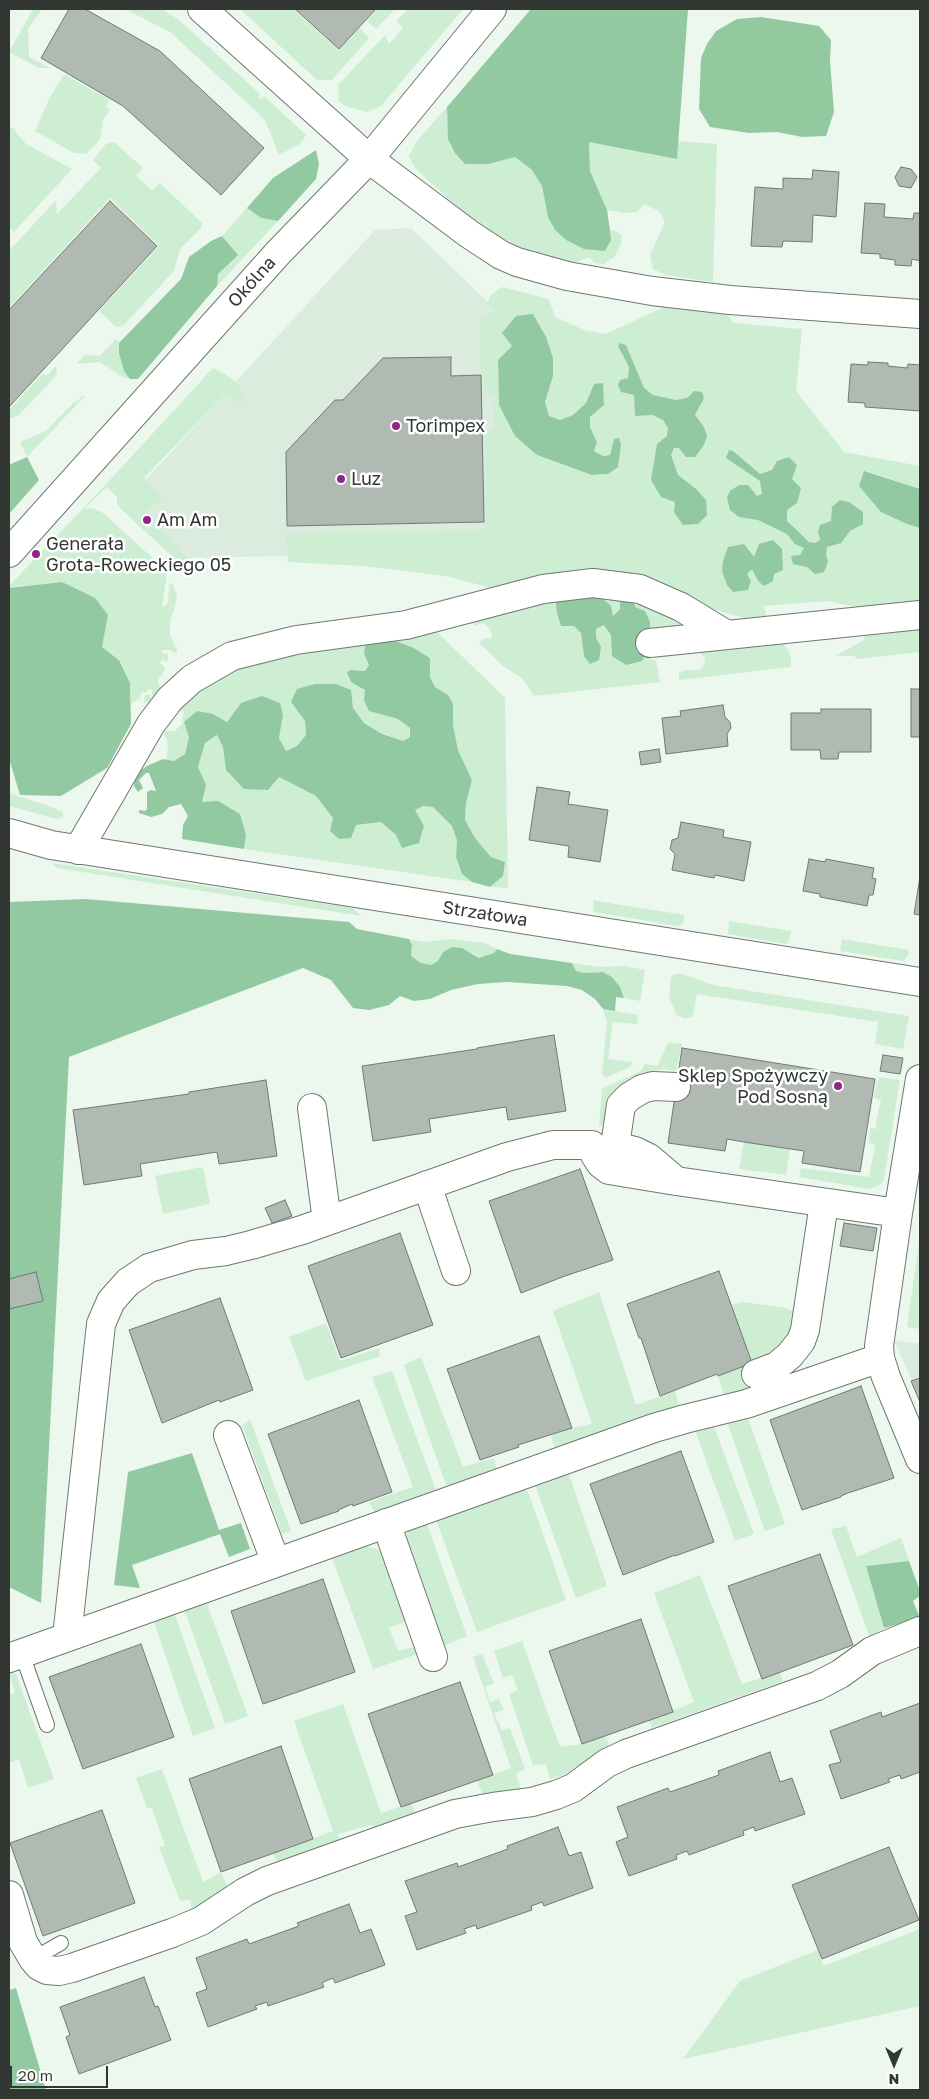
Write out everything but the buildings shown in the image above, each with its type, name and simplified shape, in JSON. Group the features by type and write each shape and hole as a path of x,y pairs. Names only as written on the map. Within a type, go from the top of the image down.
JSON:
{"street":[{"path":"202,9 368,159 469,234 501,255 517,262 567,276 632,288 720,299 920,314"},
{"name":"Okólna","path":"9,553 278,253 368,159 492,9"},
{"path":"78,850 151,724 170,700 192,679 232,656 296,640 406,625 543,589 593,583 640,589 681,607 727,636"},
{"path":"650,643 920,615"},
{"path":"9,833 51,845"},
{"path":"9,850 51,845"},
{"name":"Strzałowa","path":"51,845 920,982"},
{"path":"920,1079 881,1329 880,1358 886,1378 920,1459"},
{"path":"604,1145 622,1105 629,1096 653,1086 676,1087"},
{"path":"312,1108 327,1221"},
{"path":"67,1637 101,1324 111,1301 128,1282 149,1268 193,1256 251,1245 327,1221 507,1157 553,1145 604,1145 634,1151 649,1158 676,1181 898,1213"},
{"path":"427,1186 456,1271"},
{"path":"756,1374 777,1366 790,1355 801,1341 805,1330 824,1203"},
{"path":"15,1656 654,1428 746,1404 880,1358"},
{"path":"228,1435 276,1563"},
{"path":"386,1523 433,1657"},
{"path":"9,1895 23,1942 33,1960 39,1966 48,1970 59,1971 72,1968 172,1934 201,1921 245,1892 267,1881 361,1847 455,1814 492,1806 532,1802 556,1795 573,1788 601,1767 626,1754 817,1686 840,1674 872,1651 920,1631"}],"lane":[{"path":"15,1656 47,1725"},
{"path":"33,1960 61,1943"}],"shaded area":[{"path":"33,9 42,9 28,29 29,57 50,68 39,68 9,52"},
{"path":"125,9 162,9 179,20 260,94 258,97 261,99 264,96 306,135 300,144 279,155 266,122 257,112 170,32"},
{"path":"240,9 293,9 339,50 360,28 369,38 332,80 317,80"},
{"path":"378,9 395,9 376,29 367,21"},
{"path":"408,9 463,9 381,106 368,112 347,107 339,101 338,85 385,35 389,44 403,28 396,21"},
{"path":"531,9 688,9 677,159 589,142 590,171 607,210 610,230 611,240 605,251 584,249 566,240 555,230 548,217 542,186 532,170 515,157 489,164 465,164 455,153 448,139 447,107"},
{"path":"761,17 819,26 831,40 830,61 834,112 826,136 802,137 777,132 749,133 710,127 699,109 701,58 707,44 716,31 737,19"},
{"path":"64,74 110,100 106,106 110,109 103,120 100,139 86,154 74,153 35,131 49,99"},
{"path":"447,107 447,120 489,164 515,157 532,170 542,186 548,217 555,230 566,240 611,240 610,230 617,231 622,236 621,245 614,257 604,264 595,263 589,257 574,263 537,255 501,238 455,205 415,168 409,157 416,142"},
{"path":"9,126 15,129 26,144 72,169 14,232 9,227"},
{"path":"589,141 677,159 678,141 717,144 713,282 666,275 653,269 650,255 665,222 659,211 644,204 637,212 624,213 607,210 590,171"},
{"path":"115,143 143,168 136,176 152,190 160,183 202,223 202,227 180,249 174,271 123,326 116,327 99,311 159,246 110,198 9,308 9,251 56,200 57,214 101,168 93,160 106,144"},
{"path":"316,150 319,164 316,179 278,221 261,218 247,208 273,178"},
{"path":"247,208 261,218 278,221 217,286 218,274 237,255 222,236"},
{"path":"411,228 496,310 502,552 180,558 130,497 375,230"},
{"path":"222,236 238,255 218,274 217,286 138,379 130,379 124,371 119,353 119,343 181,279 189,257 211,241"},
{"path":"502,287 549,299 555,317 584,330 605,334 665,307 681,305 726,310 733,323 802,329 796,391 844,452 920,466 920,489 865,471 907,524 920,528 920,604 866,609 828,601 764,606 767,619 751,620 692,603 673,595 510,593 446,576 363,566 288,562 286,533 485,530 484,430 494,430 495,394 484,394 483,373 481,372 480,319 496,310 487,304 490,296","holes":["503,334 553,376 545,402 548,416 560,420 573,415 586,403 594,384 604,405 590,417 590,427 597,442 594,451 603,456 610,455 614,439 608,474 592,475 537,455 499,405 498,361 512,346"]},
{"path":"533,314 546,337 553,358 553,376 545,402 549,416 560,420 573,415 586,403 594,384 603,383 604,405 590,417 590,427 597,442 594,451 603,456 610,455 614,439 619,438 621,445 618,467 608,474 592,475 537,455 515,436 499,405 498,360 512,346 502,333 516,316"},
{"path":"116,339 119,343 119,353 124,371 130,379 124,378 100,362 76,364 85,355 100,356"},
{"path":"620,343 626,345 644,388 653,395 676,400 687,398 694,391 702,392 704,398 695,415 704,427 707,436 704,445 695,457 686,457 679,448 674,448 671,455 678,475 696,489 706,500 707,515 698,524 683,525 674,512 675,502 661,497 651,480 657,444 667,436 668,428 663,420 653,415 635,416 634,395 621,392 618,385 620,380 628,378 629,367 618,346"},
{"path":"56,366 57,373 54,378 19,415 9,419 9,410 43,373 46,376"},
{"path":"213,368 238,384 243,402 237,402 227,392 144,478 163,497 144,513 146,515 140,521 148,528 154,524 186,557 192,557 193,561 190,564 177,561 122,510 117,504 117,497 107,487 85,508 103,513 164,568 167,574 162,606 166,606 168,602 169,585 172,583 177,595 170,620 170,636 177,649 177,654 170,650 162,650 162,653 168,654 168,659 167,662 162,660 160,663 164,666 165,670 158,680 159,686 165,689 152,703 144,702 145,695 150,695 153,698 152,690 149,689 141,693 140,698 131,704 130,683 120,660 102,647 108,615 62,582 9,588 9,586"},
{"path":"81,396 85,396 27,457 20,442 46,431"},
{"path":"729,450 733,451 760,474 772,470 777,461 789,457 797,465 792,479 801,488 797,503 787,510 787,521 809,542 815,543 820,540 818,532 820,525 831,521 832,507 840,500 849,502 863,512 863,524 850,531 841,543 827,547 826,555 828,562 824,572 815,574 807,567 793,564 791,556 800,555 804,548 795,544 787,534 758,520 739,517 730,510 727,497 730,491 739,485 748,485 757,496 762,494 760,481 726,458"},
{"path":"27,457 39,480 9,514 9,465"},
{"path":"864,471 920,489 920,528 881,512 859,486"},
{"path":"773,540 782,549 783,570 774,574 773,581 764,586 758,581 752,569 747,574 751,581 748,590 733,592 727,585 722,571 728,547 744,544 754,557 759,544"},
{"path":"62,582 95,598 108,615 102,647 119,660 130,683 131,724 107,768 61,796 20,795 10,762 9,588"},
{"path":"588,588 611,588 685,621 682,627 649,632 620,609 613,617"},
{"path":"595,592 611,606 613,616 620,609 620,601 626,596 634,600 635,607 645,611 650,622 649,649 642,661 626,665 612,656 611,635 604,625 596,629 596,638 601,647 599,660 590,664 584,656 581,633 574,626 561,626 555,595"},
{"path":"555,595 574,626 581,633 584,656 601,647 596,638 596,629 604,625 611,635 649,649 651,660 656,660 660,682 534,696 523,679 502,665 479,643 485,638 491,639 492,634 483,623 474,626 472,617"},
{"path":"920,628 920,652 857,659 854,656 835,656 864,640 865,633"},
{"path":"435,630 505,698 508,888 490,887 503,876 505,862 491,857 475,838 465,820 466,803 472,780 458,750 453,725 453,704 448,695 435,687 430,677 430,658 414,648 388,638"},
{"path":"388,638 414,648 430,658 430,677 435,687 448,695 453,704 453,725 458,750 472,780 466,803 465,820 475,838 491,857 505,862 503,876 490,887 472,882 462,874 456,857 457,840 452,826 433,807 423,806 415,810 424,826 419,843 402,848 396,835 381,822 356,825 351,838 339,839 330,831 333,818 316,796 279,777 268,790 244,789 226,770 223,747 217,735 205,743 198,767 206,785 202,802 218,801 240,814 246,835 244,849 182,839 183,825 188,816 181,804 169,807 162,814 151,817 139,813 139,810 145,811 147,809 147,792 151,790 156,791 149,773 146,773 139,780 143,788 138,792 134,786 135,774 163,759 174,761 185,754 189,737 184,722 197,711 213,714 227,722 241,703 262,696 280,703 283,715 279,738 286,751 297,746 306,735 305,721 291,702 297,689 315,684 336,684 351,690 353,708 364,723 382,734 403,741 410,737 410,728 398,719 369,711 364,700 365,690 351,682 347,672 351,670 365,671 369,665 364,654 366,639"},
{"path":"366,639 364,654 369,665 366,671 351,670 365,690 369,711 398,718 410,728 410,737 403,741 382,734 364,723 353,708 351,690 336,684 291,702 305,721 306,735 297,746 286,751 279,738 283,715 241,703 227,722 213,714 184,722 189,737 185,754 174,761 166,760 168,747 164,731 175,731 182,724 184,710 174,714 173,708 234,664"},
{"path":"783,641 791,657 791,667 679,680 679,673 685,670 700,670 705,663 705,658 699,652 689,650"},
{"path":"217,735 223,747 226,770 279,777 316,796 333,818 355,825 381,822 396,835 415,810 423,806 433,807 452,826 458,840 456,857 462,874 472,882 244,849 246,835 202,802 198,767 205,743"},
{"path":"9,793 52,807 63,813 63,817 57,819 9,806"},
{"path":"51,863 353,908 361,916 57,868"},
{"path":"86,899 349,922 357,929 409,939 412,945 411,956 421,963 431,965 438,961 443,952 452,947 462,948 479,958 494,953 497,949 510,954 572,963 576,971 584,973 603,972 612,977 620,987 624,998 616,997 615,1011 603,1009 595,999 582,990 567,986 507,982 478,984 451,990 430,999 414,1001 400,996 389,1005 369,1010 353,1008 331,980 303,968 69,1057 41,1603 9,1587 9,902"},
{"path":"593,900 685,915 683,924 678,926 594,912"},
{"path":"729,921 791,931 789,941 786,944 728,934"},
{"path":"409,939 426,942 449,939 485,943 497,949 494,953 479,958 473,953 443,952 438,961 431,965 421,963 411,956 412,945"},
{"path":"842,939 909,950 908,956 903,961 840,951"},
{"path":"572,963 599,967 624,966 645,970 640,1001 624,998 620,987 612,977 603,972 584,973 576,971"},
{"path":"679,973 713,985 909,1016 903,1049 875,1044 878,1022 697,994 693,1016 685,1019 677,1015 669,998 671,978"},
{"path":"603,1009 638,1015 637,1024 613,1022 608,1059 632,1062 631,1066 606,1078 602,1074 607,1022"},
{"path":"668,1043 682,1044 676,1071 664,1069 641,1073 629,1079 608,1102 602,1126 599,1126 602,1089 641,1071 645,1064 657,1066"},
{"path":"879,1077 900,1080 884,1179 881,1184 870,1189 799,1177 801,1168 869,1177 875,1145 869,1143 870,1128 876,1129 881,1100 874,1098"},
{"path":"744,1142 790,1149 786,1175 739,1169"},
{"path":"203,1167 210,1204 163,1214 155,1176"},
{"path":"920,1236 919,1315 920,1329 907,1327"},
{"path":"599,1292 636,1405 675,1391 679,1407 663,1410 556,1451 551,1436 572,1428 592,1424 553,1311"},
{"path":"743,1302 787,1308 792,1311 795,1317 792,1328 785,1339 764,1357 751,1361 731,1305"},
{"path":"326,1323 340,1361 379,1348 380,1356 306,1381 289,1337"},
{"path":"894,1340 920,1344 920,1398"},
{"path":"421,1357 463,1467 494,1458 497,1472 447,1488 404,1365"},
{"path":"752,1363 760,1387 725,1398 718,1376"},
{"path":"392,1371 437,1493 376,1515 369,1502 413,1487 372,1377"},
{"path":"747,1415 785,1524 765,1531 727,1422"},
{"path":"250,1419 291,1531 282,1534 242,1425"},
{"path":"713,1424 754,1534 735,1541 694,1427"},
{"path":"192,1453 219,1530 241,1523 250,1549 229,1557 220,1534 132,1565 140,1588 114,1585 128,1472"},
{"path":"568,1471 607,1586 576,1598 534,1482"},
{"path":"524,1485 530,1497 566,1600 477,1632 435,1517"},
{"path":"426,1521 467,1636 441,1647 405,1546 406,1535 412,1526"},
{"path":"846,1526 857,1557 901,1538 909,1561 866,1566 884,1628 870,1638 831,1529"},
{"path":"363,1545 379,1550 384,1555 405,1622 389,1628 398,1651 422,1645 424,1652 373,1669 331,1555"},
{"path":"909,1561 920,1591 920,1596 913,1601 920,1618 884,1628 866,1566"},
{"path":"700,1575 742,1684 780,1672 783,1681 652,1728 649,1720 694,1702 654,1593"},
{"path":"206,1601 248,1716 225,1724 183,1606"},
{"path":"174,1612 215,1728 193,1736 153,1619"},
{"path":"522,1641 560,1747 582,1744 606,1735 609,1746 565,1774 550,1779 546,1764 533,1765 509,1694 518,1690 512,1675 503,1678 494,1651"},
{"path":"482,1654 494,1683 485,1687 490,1702 499,1699 504,1710 494,1713 502,1730 510,1728 525,1769 516,1774 521,1789 483,1796 477,1780 511,1768 473,1657"},
{"path":"9,1672 16,1674 54,1779 28,1788 19,1759 10,1763 9,1758 9,1695 15,1692"},
{"path":"343,1704 381,1813 411,1803 415,1813 374,1830 371,1825 338,1834 340,1842 278,1863 273,1853 333,1831 294,1721"},
{"path":"162,1769 203,1882 221,1872 228,1888 207,1903 192,1908 190,1900 180,1901 159,1847 165,1846 152,1808 147,1808 136,1778"},
{"path":"920,1929 920,2006 683,2059 740,1981 818,1950 823,1966"},
{"path":"16,1988 46,2090 9,2090 9,1990"}],"place":[{"name":"Torimpex","path":"396,426"},
{"name":"Luz","path":"341,479"},
{"name":"Am Am","path":"147,520"},
{"name":"Generała Grota-Roweckiego 05","path":"36,554"},
{"name":"Sklep Spożywczy Pod Sosną","path":"838,1086"}]}
